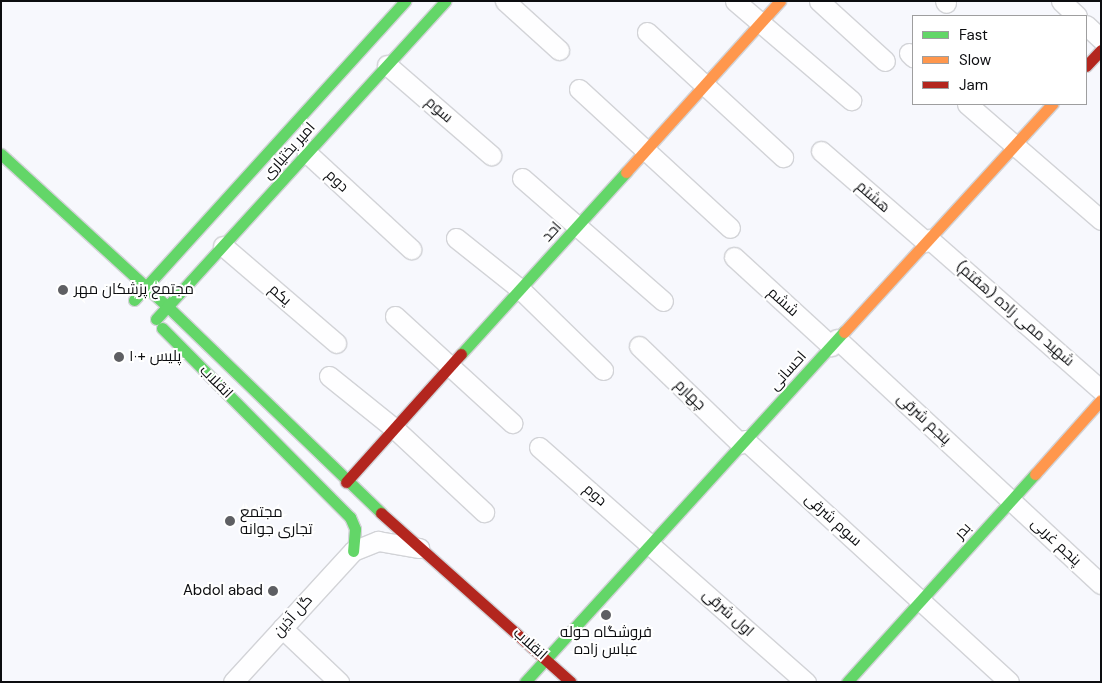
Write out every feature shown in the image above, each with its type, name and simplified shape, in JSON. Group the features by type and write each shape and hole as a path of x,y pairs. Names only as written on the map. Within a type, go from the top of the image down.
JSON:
{"street":[{"name":"امیر بختیاری","path":"404,1 389,40 387,65 167,306 141,307 146,287 389,40 445,1"},
{"path":"505,1 559,50"},
{"path":"735,1 759,24 851,100"},
{"name":"احد","path":"346,482 452,367 780,1"},
{"path":"819,1 884,61"},
{"path":"1061,1 1076,15"},
{"path":"1087,26 1101,39"},
{"path":"647,32 703,86 782,157"},
{"path":"1087,65 1101,50"},
{"name":"سوم","path":"387,65 491,155"},
{"path":"579,89 730,228"},
{"path":"968,105 1101,220"},
{"name":"احسانی","path":"525,682 1051,105"},
{"name":"هشتم","path":"821,152 927,240"},
{"name":"دوم","path":"307,153 411,249"},
{"name":"انقلاب","path":"1,154 167,306 346,482 570,682"},
{"path":"522,178 663,301"},
{"path":"456,238 520,289 603,370"},
{"name":"شهید ممی زاده (هفتم)","path":"927,240 1101,390"},
{"name":"یکم","path":"223,246 336,343"},
{"name":"ششم","path":"734,257 834,342"},
{"name":"انقلاب","path":"141,307 350,516 355,528 353,551"},
{"path":"394,316 512,422"},
{"name":"پنجم شرقی","path":"834,342 1010,500"},
{"name":"چهارم","path":"638,346 743,442"},
{"path":"328,376 394,429 484,512"},
{"name":"بدر","path":"847,682 1101,400"},
{"name":"سوم شرقی","path":"743,442 1009,682"},
{"name":"دوم","path":"539,447 651,544"},
{"name":"پنجم غربی","path":"1010,500 1101,584"},
{"path":"353,551 378,541 421,548"},
{"name":"اول شرقی","path":"651,544 806,682"},
{"name":"گل آذین","path":"233,682 353,551"},
{"path":"282,628 339,682"}],"traffic: fast":[{"path":"134,300 405,1"},
{"path":"156,319 445,1"},
{"path":"1,154 167,306 381,513"},
{"path":"461,354 626,172"},
{"path":"162,328 350,517 355,529 353,551"},
{"path":"525,682 844,332"},
{"path":"847,682 1035,474"}],"traffic: slow":[{"path":"626,172 780,1"},
{"path":"844,332 1051,105"},
{"path":"1035,474 1101,400"}],"traffic: jam":[{"path":"1087,65 1101,50"},
{"path":"346,482 461,354"},
{"path":"381,513 571,682"}],"place":[{"name":"مجتمع پزشکان مهر","path":"63,290"},
{"name":"پلیس +۱۰","path":"119,357"},
{"name":"مجتمع تجاری جوانه","path":"230,521"},
{"name":"Abdol abad","path":"273,591"},
{"name":"فروشگاه حوله عباس زاده","path":"606,615"}]}
